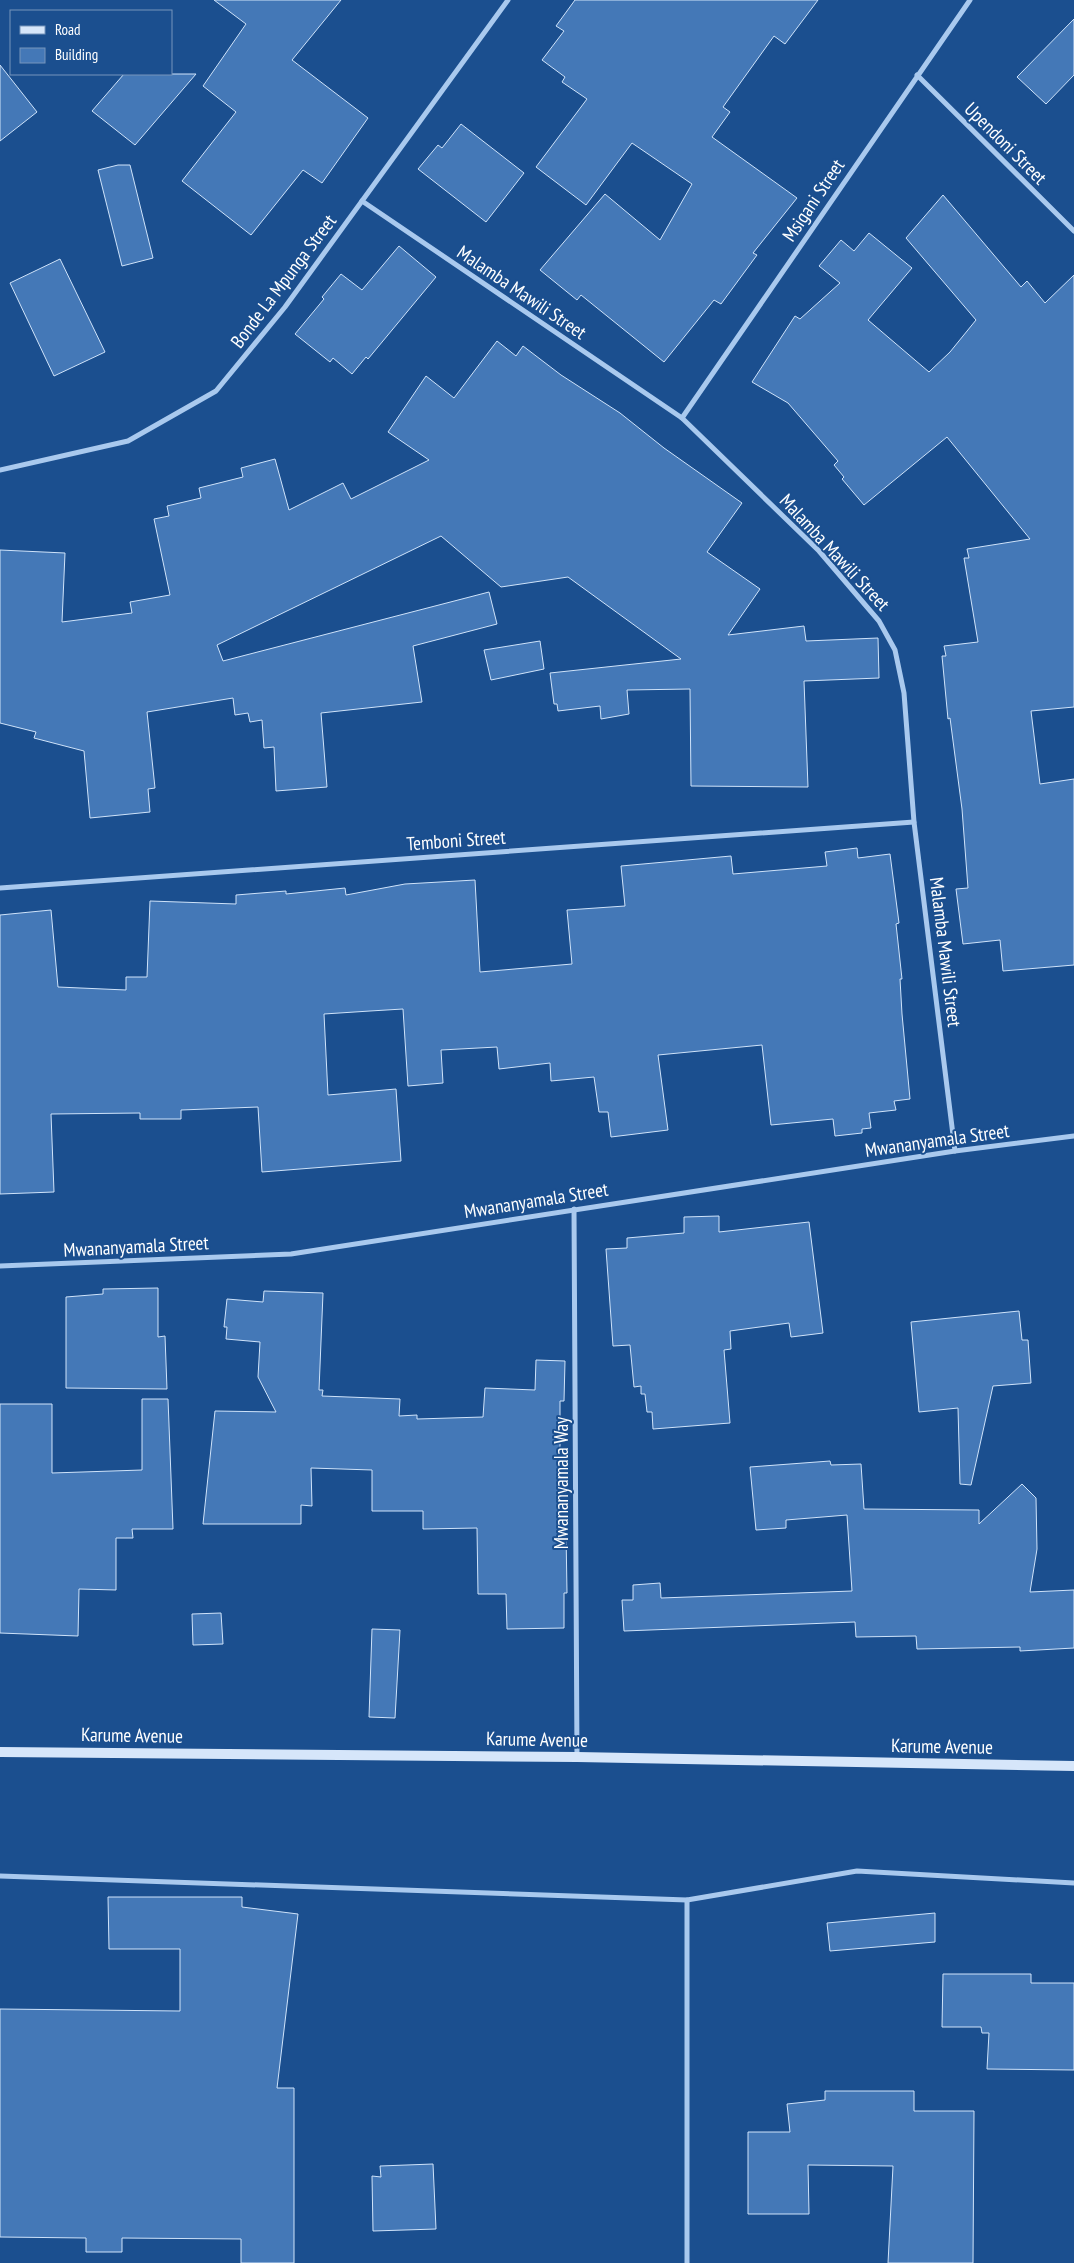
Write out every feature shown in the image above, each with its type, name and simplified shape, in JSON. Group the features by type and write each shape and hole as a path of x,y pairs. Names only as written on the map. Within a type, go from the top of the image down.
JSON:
{"main road":[{"name":"Karume Avenue","path":"0,1752 577,1757 1074,1766"}],"street":[{"name":"Bonde La Mpunga Street","path":"0,470 128,441 216,391 285,307 508,0"},
{"name":"Msigani Street","path":"682,418 970,0"},
{"name":"Upendoni Street","path":"917,75 1074,231"},
{"name":"Malamba Mawili Street","path":"362,201 682,418 819,551 879,621 895,650 904,693 914,822 955,1151"},
{"name":"Temboni Street","path":"0,888 914,822"},
{"name":"Mwananyamala Street","path":"0,1266 291,1254 955,1151 1074,1136"},
{"name":"Mwananyamala Way","path":"574,1209 577,1757"},
{"path":"0,1876 687,1900 857,1871 1074,1883"},
{"path":"687,1900 687,2263"}],"building":[{"path":"214,0 341,0 292,60 368,118 322,183 303,170 251,235 182,181 236,112 203,86 246,24"},
{"path":"575,0 818,0 785,44 774,36 723,107 730,112 712,137 797,198 753,253 757,255 721,304 714,300 664,362 581,295 577,300 540,270 605,194 660,240 692,184 632,143 586,205 536,167 587,99 562,82 565,77 542,60 564,31 556,26"},
{"path":"1074,19 1074,75 1046,104 1017,77"},
{"path":"0,65 37,112 0,141"},
{"path":"196,74 135,145 92,111 123,75"},
{"path":"461,124 524,173 486,222 418,169 438,145 442,148"},
{"path":"118,165 130,165 153,258 122,266 98,170"},
{"path":"943,195 1021,287 1027,281 1045,303 1074,275 1074,707 1031,711 1040,784 1074,779 1074,965 1003,971 1000,940 963,944 956,889 968,888 962,809 950,718 948,719 942,656 946,656 944,646 978,642 964,558 969,558 967,549 1030,539 947,437 864,505 842,479 844,477 834,465 838,461 788,403 752,382 795,316 800,319 840,283 819,266 841,240 854,251 869,233 912,268 868,320 929,372 950,352 976,320 906,238"},
{"path":"399,246 436,277 368,359 366,357 352,374 333,358 330,362 295,334 324,299 322,297 341,274 362,290"},
{"path":"60,259 105,352 54,376 10,283"},
{"path":"497,341 516,356 523,346 561,375 620,413 664,448 742,503 707,552 760,589 728,635 804,626 806,641 878,638 879,678 804,681 808,787 691,786 690,689 627,690 629,714 601,719 600,706 558,711 557,704 554,704 550,673 681,659 568,577 501,587 441,536 217,645 223,661 489,592 497,624 413,646 422,702 321,713 327,787 276,791 274,747 264,748 262,720 250,722 248,713 235,715 233,698 147,712 155,788 148,789 150,812 90,818 84,751 34,738 36,732 0,723 0,550 65,553 62,622 132,613 130,602 170,595 154,519 169,516 167,506 201,498 199,488 243,477 241,468 275,459 289,510 343,483 351,499 429,460 388,432 426,376 454,398"},
{"path":"540,641 544,669 491,680 484,650"},
{"path":"857,848 858,858 890,854 899,923 896,924 902,979 900,979 902,1014 910,1099 894,1101 896,1110 869,1113 871,1128 862,1129 862,1133 835,1136 833,1119 771,1125 762,1045 658,1055 668,1130 611,1137 608,1112 599,1112 594,1077 551,1081 550,1063 499,1069 497,1047 441,1050 443,1083 408,1086 403,1009 324,1014 328,1095 396,1089 401,1161 262,1172 258,1107 181,1110 181,1119 140,1119 140,1113 51,1114 54,1192 0,1194 0,915 51,910 58,987 126,990 126,977 147,977 150,901 236,904 236,895 286,891 286,894 345,888 346,895 405,884 475,880 480,972 572,964 567,910 625,906 621,866 731,856 733,874 827,866 825,852"},
{"path":"719,1216 719,1232 809,1222 823,1333 791,1337 789,1323 730,1331 731,1349 724,1350 730,1423 653,1429 652,1412 647,1412 645,1394 641,1394 641,1386 634,1387 630,1345 613,1346 606,1249 627,1248 627,1238 684,1233 684,1217"},
{"path":"158,1288 158,1337 165,1336 167,1389 66,1388 66,1297 103,1294 103,1289"},
{"path":"264,1291 323,1293 319,1390 323,1390 322,1396 400,1399 399,1416 417,1415 417,1419 483,1417 485,1388 535,1390 536,1360 565,1361 564,1401 560,1401 560,1470 565,1470 567,1593 564,1593 564,1628 507,1629 506,1594 478,1594 477,1528 423,1529 423,1511 372,1511 372,1470 311,1468 312,1506 301,1505 301,1524 203,1524 215,1411 276,1412 258,1377 260,1342 226,1339 227,1327 224,1327 227,1299 263,1302"},
{"path":"1019,1311 1022,1340 1028,1340 1031,1383 993,1386 971,1485 960,1484 958,1408 919,1412 911,1322"},
{"path":"142,1399 168,1399 173,1529 132,1529 133,1538 116,1538 116,1590 79,1589 78,1636 0,1633 0,1404 52,1404 52,1473 142,1470"},
{"path":"830,1461 831,1465 861,1464 864,1509 979,1510 979,1524 1022,1484 1036,1498 1037,1549 1030,1592 1074,1590 1074,1648 1020,1651 1020,1647 917,1649 916,1636 856,1637 855,1622 624,1631 622,1600 633,1600 633,1585 660,1583 661,1598 852,1591 847,1515 786,1520 786,1528 756,1530 750,1467"},
{"path":"221,1613 223,1644 193,1645 192,1614"},
{"path":"372,1629 400,1630 395,1718 369,1717"},
{"path":"108,1897 242,1897 242,1907 298,1914 277,2088 294,2088 294,2263 241,2263 241,2239 122,2238 122,2252 86,2252 86,2238 0,2237 0,2009 180,2011 180,1949 109,1949"},
{"path":"935,1913 935,1942 830,1951 827,1923"},
{"path":"943,1974 1031,1974 1031,1983 1074,1983 1074,2070 987,2069 989,2033 982,2033 981,2027 942,2027"},
{"path":"825,2091 914,2091 914,2111 974,2111 973,2263 888,2263 893,2166 808,2165 809,2214 748,2214 748,2132 790,2132 787,2104 825,2100"},
{"path":"433,2164 436,2229 373,2231 372,2176 381,2177 380,2166"}]}
